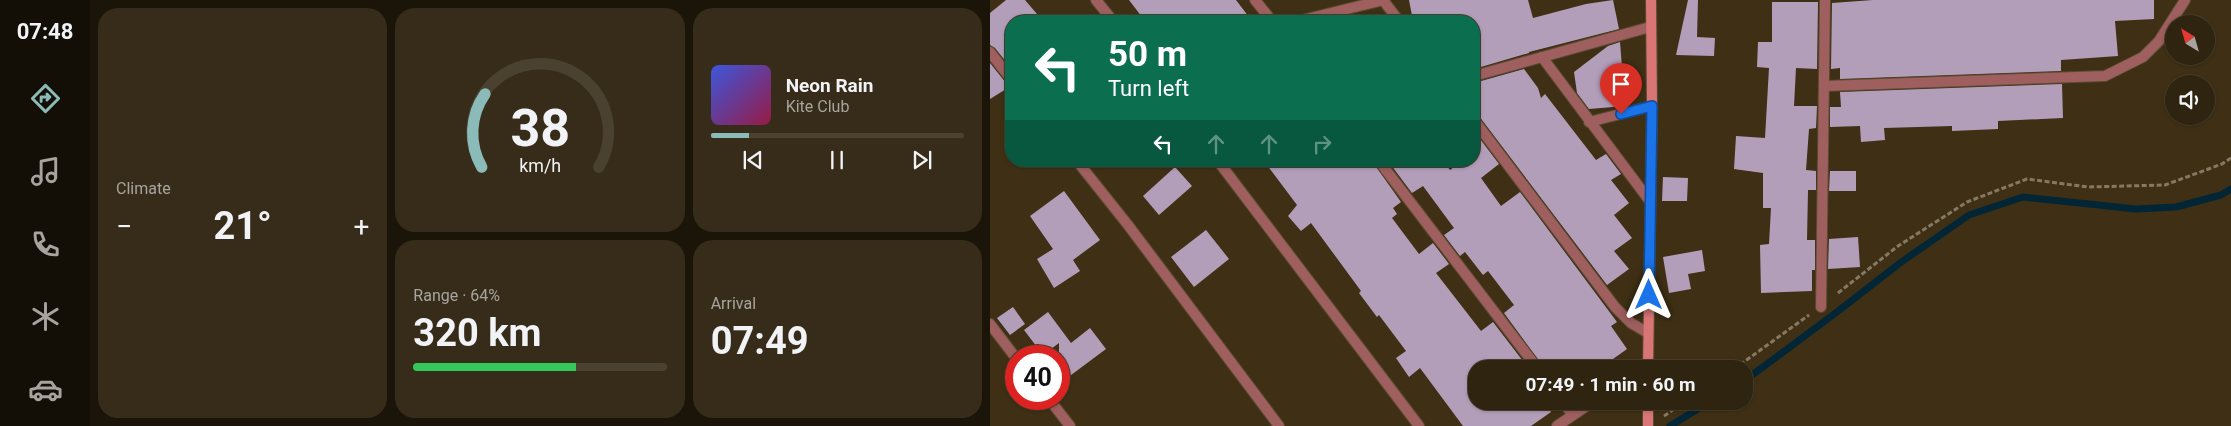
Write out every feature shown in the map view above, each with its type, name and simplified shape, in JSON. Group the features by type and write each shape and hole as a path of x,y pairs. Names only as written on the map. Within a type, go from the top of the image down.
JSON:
{"street":[{"path":"1096,0 1107,15"},
{"path":"1255,0 1267,15"},
{"path":"1323,15 1384,0 1395,15"},
{"path":"1648,360 1649,200 1652,106 1651,0"},
{"path":"1820,307 1825,0"},
{"path":"1825,86 2105,76 2143,57 2159,41 2185,0"},
{"path":"1480,74 1650,27"},
{"path":"990,52 1005,71"},
{"path":"1542,57 1649,200"},
{"path":"1589,122 1652,106"},
{"path":"1480,128 1615,307 1631,323 1648,333"},
{"path":"1082,167 1128,225 1279,426"},
{"path":"1223,167 1419,426"},
{"path":"1384,167 1531,360"},
{"path":"990,324 1006,345"},
{"path":"1057,410 1070,426"},
{"path":"1569,410 1573,415"},
{"path":"1557,426 1580,410"},
{"path":"1648,410 1648,426"}],"path":[{"path":"1746,360 1820,307 1898,246 1967,202 2027,179 2088,187 2165,185 2222,164 2231,158"}],"building":[{"path":"1006,0 1025,0 1038,15 1005,15 1005,60 995,48 990,45 990,13"},
{"path":"1129,0 1236,0 1247,15 1140,15"},
{"path":"1409,0 1528,0 1533,18 1586,4 1613,0 1619,29 1529,52 1480,67 1480,15 1412,15"},
{"path":"1688,0 1698,0 1697,37 1715,38 1714,56 1676,55"},
{"path":"1873,0 2154,0 2154,19 2115,21 2118,56 2061,60 2061,71 1840,79 1840,68 1831,69 1832,3"},
{"path":"1772,2 1818,2 1817,69 1796,68 1794,106 1817,106 1816,128 1809,129 1806,170 1816,171 1816,190 1808,190 1807,240 1815,240 1815,270 1812,270 1812,291 1761,293 1760,245 1769,244 1771,208 1763,208 1763,173 1734,169 1736,136 1765,138 1769,68 1757,67 1758,42 1772,42"},
{"path":"1620,42 1625,106 1589,109 1577,93 1574,72 1608,46"},
{"path":"990,63 1005,82 1005,90 990,99"},
{"path":"1524,69 1538,88 1541,98 1545,94 1596,160 1606,154 1621,174 1611,180 1629,203 1614,215 1632,238 1614,251 1629,269 1607,285 1480,117 1480,81"},
{"path":"2062,84 2063,118 1998,121 1998,129 1952,131 1952,126 1884,128 1885,140 1861,142 1860,126 1830,127 1830,107 1841,107 1840,92"},
{"path":"1480,139 1499,164 1481,178 1501,206 1520,192 1617,322 1611,326 1627,349 1612,360 1538,360 1504,313 1514,305 1488,271 1483,275 1465,252 1460,256 1444,235 1454,228 1423,186 1412,193 1392,167 1448,167 1450,170 1454,167 1480,167"},
{"path":"1175,167 1192,186 1159,215 1143,196"},
{"path":"1268,167 1376,167 1401,202 1393,208 1397,214 1392,218 1419,254 1433,243 1449,264 1436,273 1481,331 1493,322 1522,360 1468,360 1468,410 1550,410 1551,412 1531,426 1463,426 1420,368 1409,377 1396,358 1406,351 1379,315 1377,317 1359,293 1361,291 1311,223 1301,231 1288,216 1297,205"},
{"path":"1830,171 1856,171 1856,191 1829,191"},
{"path":"1663,177 1688,178 1687,201 1662,201"},
{"path":"1064,191 1100,240 1073,260 1080,271 1054,288 1037,259 1053,249 1030,216"},
{"path":"1206,230 1229,259 1194,287 1171,257"},
{"path":"1858,237 1860,267 1828,269 1829,239"},
{"path":"1702,250 1705,271 1688,274 1691,289 1669,293 1663,257"},
{"path":"1013,307 1025,324 1010,335 997,318"},
{"path":"1048,312 1071,343 1090,328 1106,349 1070,376 1070,345 1059,345 1059,343 1056,345 1035,345 1024,330"}],"waterway":[{"path":"1753,374 1900,263 1969,215 2023,197 2136,209 2176,207 2221,195 2231,189"},
{"path":"1670,426 1696,410"}],"route":[{"path":"1621,114 1652,106 1649,200 1649,295"}]}
